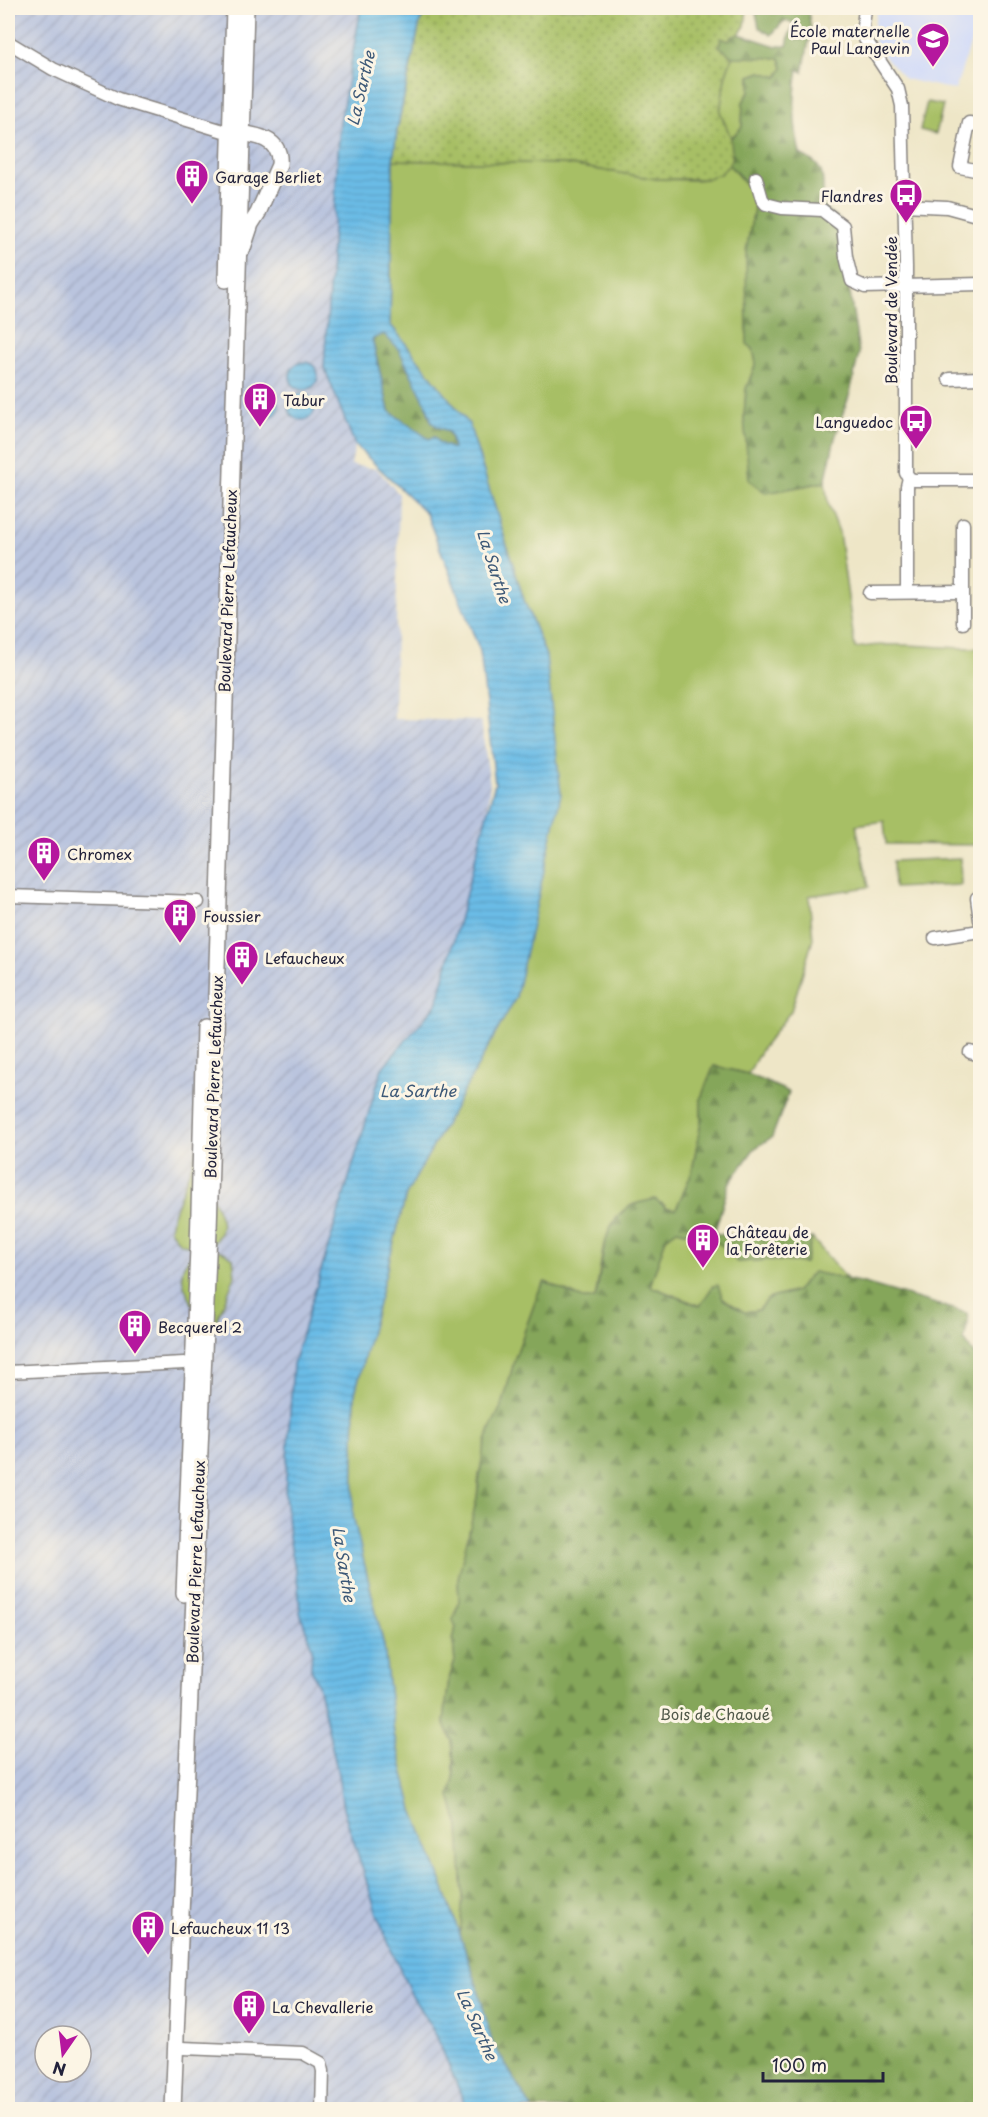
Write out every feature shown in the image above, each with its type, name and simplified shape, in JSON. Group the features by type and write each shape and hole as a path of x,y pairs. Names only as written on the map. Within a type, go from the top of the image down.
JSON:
{"main road":[{"name":"Boulevard Pierre Lefaucheux","path":"172,2109 237,268 234,8"},
{"name":"Boulevard Pierre Lefaucheux","path":"162,2109 203,1248 236,133 246,8"},
{"path":"236,133 268,140 276,148 280,159 277,171 246,236 237,268"}],"street":[{"name":"Boulevard de Vendée","path":"865,8 863,26 865,39 898,89 902,106 906,473 909,478 907,486 907,592"},
{"path":"8,42 53,69 118,99 236,133"},
{"path":"981,125 969,123 960,167 981,171"},
{"path":"756,178 762,199 766,204 782,208 822,210 843,226 846,257 852,281 865,286 981,284"},
{"path":"903,205 947,207 981,216"},
{"path":"949,379 981,378"},
{"path":"909,478 928,481 981,480"},
{"path":"963,524 963,623"},
{"path":"870,593 962,592"},
{"path":"8,896 198,902"},
{"path":"977,898 981,920"},
{"path":"935,938 981,931"},
{"path":"8,1372 184,1363"},
{"path":"182,2048 303,2053 321,2062 323,2071 322,2109"}],"shaded area":[{"path":"8,8 361,8 340,122 324,367 355,445 351,465 377,469 399,494 394,719 481,721 490,784 487,814 437,1004 382,1068 289,1537 298,1585 300,1612 312,1648 311,1668 319,1688 343,1808 378,1917 393,1954 412,1996 436,2035 467,2109 8,2110"},
{"path":"874,8 980,8 980,15 955,90 905,79 874,45 876,33 873,30 877,11"}],"green space":[{"path":"429,8 747,8 745,26 729,41 721,38 719,46 732,57 725,77 720,112 731,138 732,159 729,165 720,174 706,179 657,179 564,164 393,160 397,130 420,22"},
{"path":"755,8 808,8 811,30 803,72 798,69 795,102 796,131 800,154 817,165 821,171 826,209 839,219 859,353 825,482 766,493 749,480 744,417 746,389 756,363 753,349 747,344 746,251 756,197 729,165 732,159 731,138 742,127 743,102 750,91 750,76 761,72 778,77 783,68 780,58 732,57 719,46 721,38 739,34 776,46 787,46 790,32 794,27 793,22 784,21 771,35 759,27"},
{"path":"732,57 780,58 783,68 778,77 761,72 750,76 750,91 743,102 742,127 731,138 720,112 725,77"},
{"path":"927,102 943,105 936,134 920,130"},
{"path":"393,160 564,164 657,179 695,180 719,174 729,165 756,197 753,349 756,363 746,389 744,417 746,435 766,493 825,482 828,503 839,532 855,648 902,645 980,648 980,845 886,844 884,821 856,825 869,887 809,896 813,939 791,1011 761,1050 748,1074 714,1066 701,1098 701,1122 692,1172 676,1209 667,1208 662,1203 604,1243 595,1299 583,1299 545,1282 539,1291 515,1358 503,1403 490,1429 458,1578 459,1603 455,1612 456,1627 453,1641 455,1662 449,1679 444,1722 452,1741 454,1760 454,1778 450,1796 459,1827 463,1895 460,1935 413,1810 394,1734 384,1646 353,1516 355,1393 406,1195 516,997 546,656 524,600 469,424 390,324"},
{"path":"384,334 398,348 426,404 430,419 449,433 453,449 439,443 434,437 429,439 389,411 372,338"},
{"path":"960,858 961,885 894,888 893,861"},
{"name":"Bois de Chaoué","path":"714,1066 748,1074 789,1092 772,1137 754,1149 729,1184 714,1233 792,1241 812,1238 805,1263 768,1260 737,1262 725,1247 711,1239 677,1230 666,1238 650,1286 700,1306 713,1286 718,1285 723,1299 744,1312 759,1310 768,1299 796,1291 813,1272 864,1283 967,1313 968,1322 964,1340 980,1363 980,2109 532,2109 492,2042 477,1985 460,1935 463,1895 459,1827 450,1796 454,1778 454,1760 452,1741 444,1722 449,1679 455,1661 453,1641 456,1627 453,1620 459,1603 458,1578 477,1498 483,1451 490,1429 503,1403 515,1358 539,1291 545,1282 583,1299 595,1299 604,1247 613,1222 621,1213 632,1205 655,1199 667,1208 676,1209 692,1172 701,1122 701,1098"},
{"path":"201,1140 195,1310 182,1273 185,1263 197,1248 180,1243 170,1230 172,1217"},
{"path":"210,1193 222,1222 220,1234 209,1248 224,1252 233,1258 235,1276 204,1345"},
{"path":"677,1230 711,1239 725,1247 737,1262 768,1260 805,1263 812,1238 847,1279 813,1272 797,1291 768,1299 759,1310 744,1312 723,1299 713,1286 701,1306 650,1286 666,1238"}],"water":[{"name":"La Sarthe","path":"361,8 429,8 420,22 397,130 393,160 390,324 469,424 524,600 546,656 561,794 516,997 406,1195 355,1393 353,1516 384,1646 394,1734 413,1810 460,1935 477,1985 492,2042 532,2109 467,2109 436,2035 412,1996 393,1954 378,1917 343,1808 319,1688 311,1668 312,1648 300,1612 298,1585 289,1537 285,1493 293,1364 382,1068 437,1004 495,783 480,651 426,513 355,445 324,367 340,122","holes":["384,334 399,350 426,404 432,423 449,433 453,449 439,443 435,437 429,439 389,411 372,339"]},
{"path":"304,362 314,366 318,376 314,386 304,390 294,386 290,376 294,366"},
{"path":"302,394 312,397 315,407 312,417 302,420 292,417 289,407 292,397"},
{"path":"270,398 276,401 279,407 276,413 270,416 264,413 261,407 264,401"}],"place":[{"name":"École maternelle Paul Langevin","path":"933,68"},
{"name":"Garage Berliet","path":"192,205"},
{"name":"Flandres","path":"906,224"},
{"name":"Tabur","path":"260,428"},
{"name":"Languedoc","path":"916,450"},
{"name":"Chromex","path":"44,882"},
{"name":"Foussier","path":"180,944"},
{"name":"Lefaucheux","path":"242,986"},
{"name":"Château de la Forêterie","path":"703,1269"},
{"name":"Becquerel 2","path":"135,1355"},
{"name":"Lefaucheux 11 13","path":"148,1956"},
{"name":"La Chevallerie","path":"249,2035"}]}
